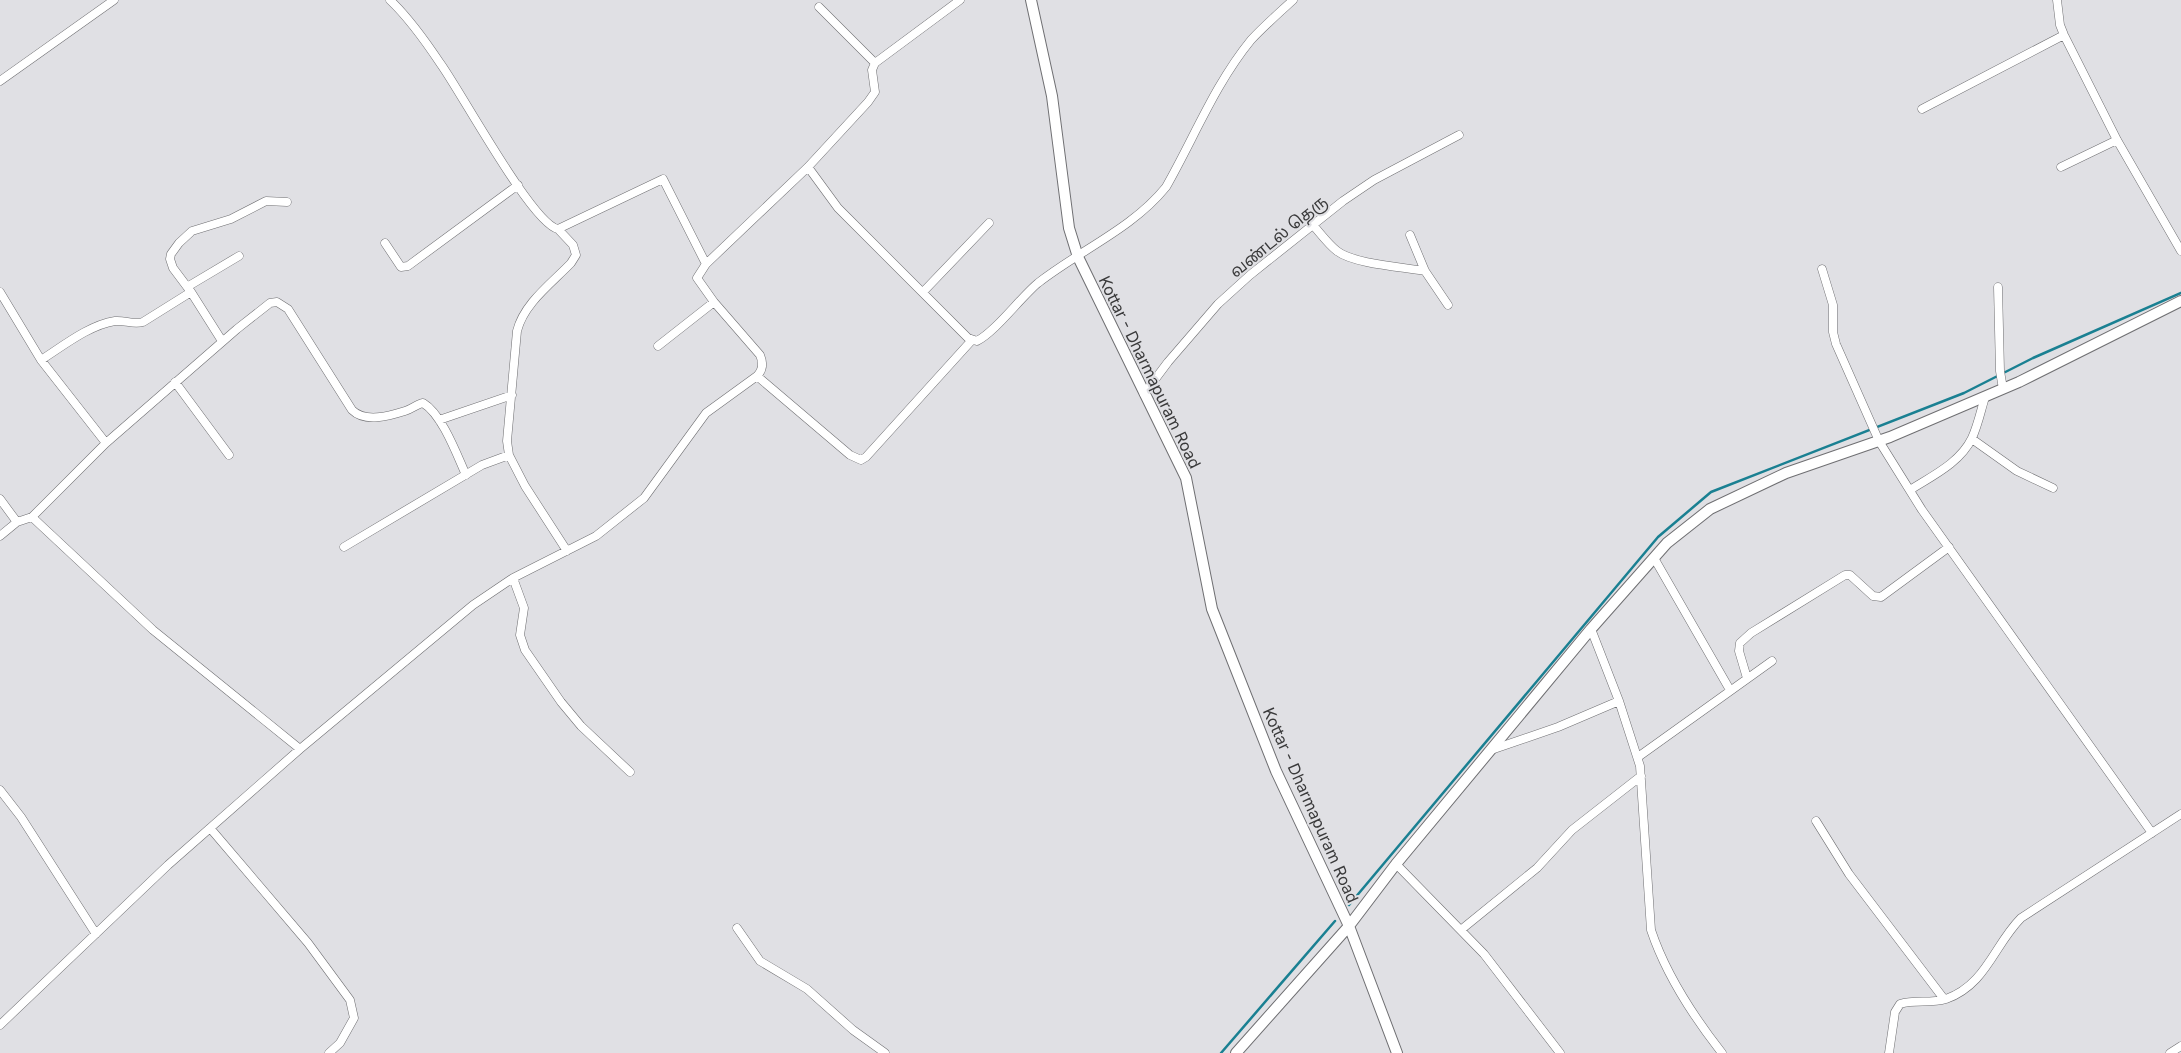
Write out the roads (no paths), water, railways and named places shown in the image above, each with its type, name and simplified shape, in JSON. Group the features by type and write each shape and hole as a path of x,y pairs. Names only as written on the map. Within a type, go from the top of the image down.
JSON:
{"street":[{"path":"0,81 114,0"},
{"path":"390,0 441,63 467,109 518,185 545,221 558,229 573,245 576,255 571,263 522,316 517,331 507,441 509,455 525,486 567,551"},
{"path":"0,1025 210,828 300,749 473,605 513,578 596,536 644,498 706,413 758,376 762,364 760,355 714,302 697,278 706,264 808,167 873,96 876,87 872,70 875,63 960,0"},
{"name":"Kottar - Dharmapuram Road","path":"1030,0 1052,96 1069,228 1078,257 1186,478 1212,608 1276,771 1349,926 1397,1053"},
{"path":"758,376 850,455 861,460 866,457 972,340 981,339 1038,284 1137,216 1158,197 1166,186 1214,96 1233,66 1252,40 1293,0"},
{"path":"2057,0 2060,25 2064,35 2116,140 2181,251"},
{"path":"818,7 875,63"},
{"path":"1922,109 2064,35"},
{"name":"வண்டல் தெரு","path":"1144,394 1218,304 1250,274 1342,201 1374,180 1459,134"},
{"path":"2062,167 2116,140"},
{"path":"808,167 838,208 972,340"},
{"path":"558,229 663,179 706,264"},
{"path":"385,243 401,266 408,266 518,185"},
{"path":"222,341 173,268 170,254 185,236 201,227 231,219 266,201 286,202"},
{"path":"923,292 989,223"},
{"path":"1313,225 1333,248 1344,255 1425,271"},
{"path":"1410,235 1425,271 1448,305"},
{"path":"41,360 92,329 114,321 136,324 143,322 238,256"},
{"path":"1822,269 1833,305 1833,332 1836,344 1878,438 1910,490 1949,547 2152,833"},
{"path":"1998,286 2002,387"},
{"path":"0,292 41,360 106,443"},
{"path":"1236,1053 1349,926 1396,864 1591,629 1667,543 1710,509 1786,473 1985,397 2002,387 2181,301"},
{"path":"0,536 17,522 32,517 106,443 175,382 270,303 277,302 288,309 352,410 358,416 369,418 401,412 424,403 439,420 466,475"},
{"path":"658,346 714,302"},
{"path":"175,382 229,455"},
{"path":"439,420 512,395"},
{"path":"1910,490 1946,467 1964,451 1972,439 1985,397"},
{"path":"1972,439 2017,471 2053,488"},
{"path":"344,547 482,465 509,455"},
{"path":"0,499 17,522"},
{"path":"32,517 153,630 300,749"},
{"path":"1747,678 1739,651 1740,644 1751,633 1845,575 1850,574 1873,596 1881,597 1949,547"},
{"path":"1654,558 1730,690"},
{"path":"513,578 524,608 520,635 525,650 561,702 581,726 630,772"},
{"path":"1591,629 1638,757 1641,776 1651,930 1658,952 1672,978 1703,1028 1722,1053"},
{"path":"1638,757 1772,661"},
{"path":"1491,750 1558,727 1619,701"},
{"path":"1462,929 1537,868 1572,830 1641,776"},
{"path":"0,790 21,817 96,934"},
{"path":"1889,1053 1896,1007 1906,1002 1935,1002 1961,991 1989,966 2009,932 2021,918 2181,814"},
{"path":"1816,821 1849,874 1944,999"},
{"path":"210,828 308,943 350,1000 354,1018 340,1043 329,1053"},
{"path":"1396,864 1440,910 1462,929 1484,954 1560,1053"},
{"path":"736,928 760,961 818,996 854,1030 884,1053"},
{"path":"2170,1053 2181,1046"}],"waterway":[{"path":"1349,905 1658,537 1711,492 1964,393 2033,358 2181,293"},
{"path":"1221,1053 1335,921"}]}
